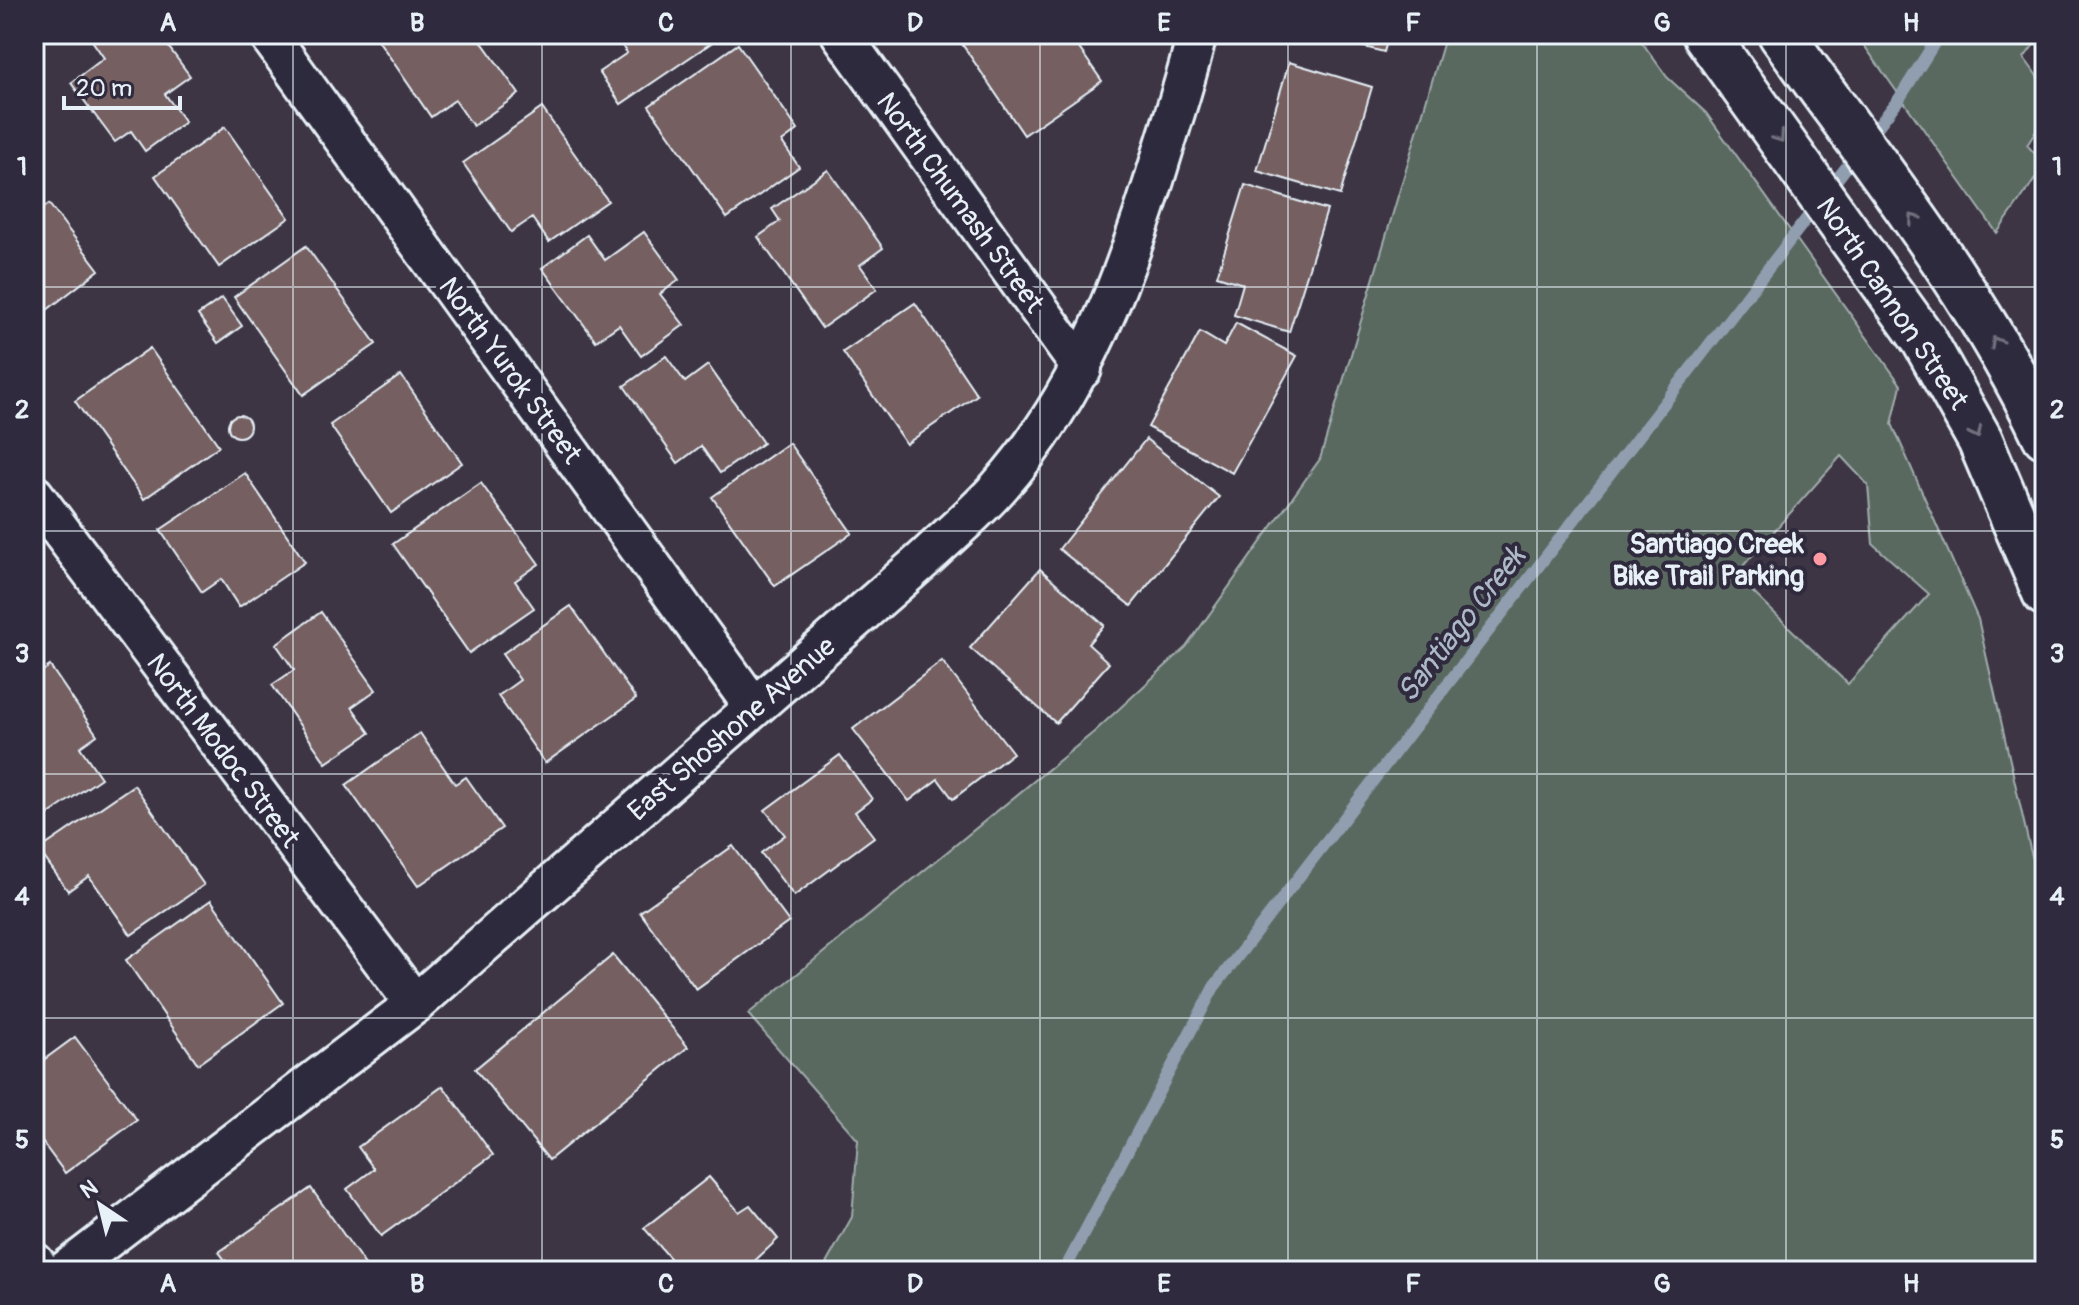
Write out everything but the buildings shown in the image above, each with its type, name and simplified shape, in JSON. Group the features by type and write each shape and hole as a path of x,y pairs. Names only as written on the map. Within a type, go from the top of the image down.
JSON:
{"main road":[{"name":"North Cannon Street","path":"1705,34 1924,340 1987,454 2045,593"},
{"path":"1781,34 1960,283 2017,379 2045,436"}],"street":[{"name":"North Yurok Street","path":"268,34 753,706"},
{"name":"North Chumash Street","path":"841,34 1082,369"},
{"name":"East Shoshone Avenue","path":"65,1271 415,1004 911,570 998,489 1047,424 1082,369 1143,217 1197,34"},
{"name":"North Modoc Street","path":"34,495 415,1004"},
{"path":"34,1262 41,1271"}],"green space":[{"path":"1446,34 1636,34 1667,77 1706,113 1901,385 1892,424 1978,619 2030,849 2045,898 2045,1271 822,1271 852,1217 858,1140 748,1014 1094,732 1186,647 1320,459","holes":["1841,456 1868,485 1873,544 1929,594 1848,684 1735,575"]},
{"path":"1856,34 2042,34 2024,58 2045,92 2046,110 2027,145 2045,165 1997,233"}],"waterway":[{"name":"Santiago Creek","path":"1828,191 1899,99 1940,34"},
{"name":"Santiago Creek","path":"1064,1271 1214,987 1817,205"}],"place":[{"name":"Santiago Creek Bike Trail Parking","path":"1820,559"}]}
